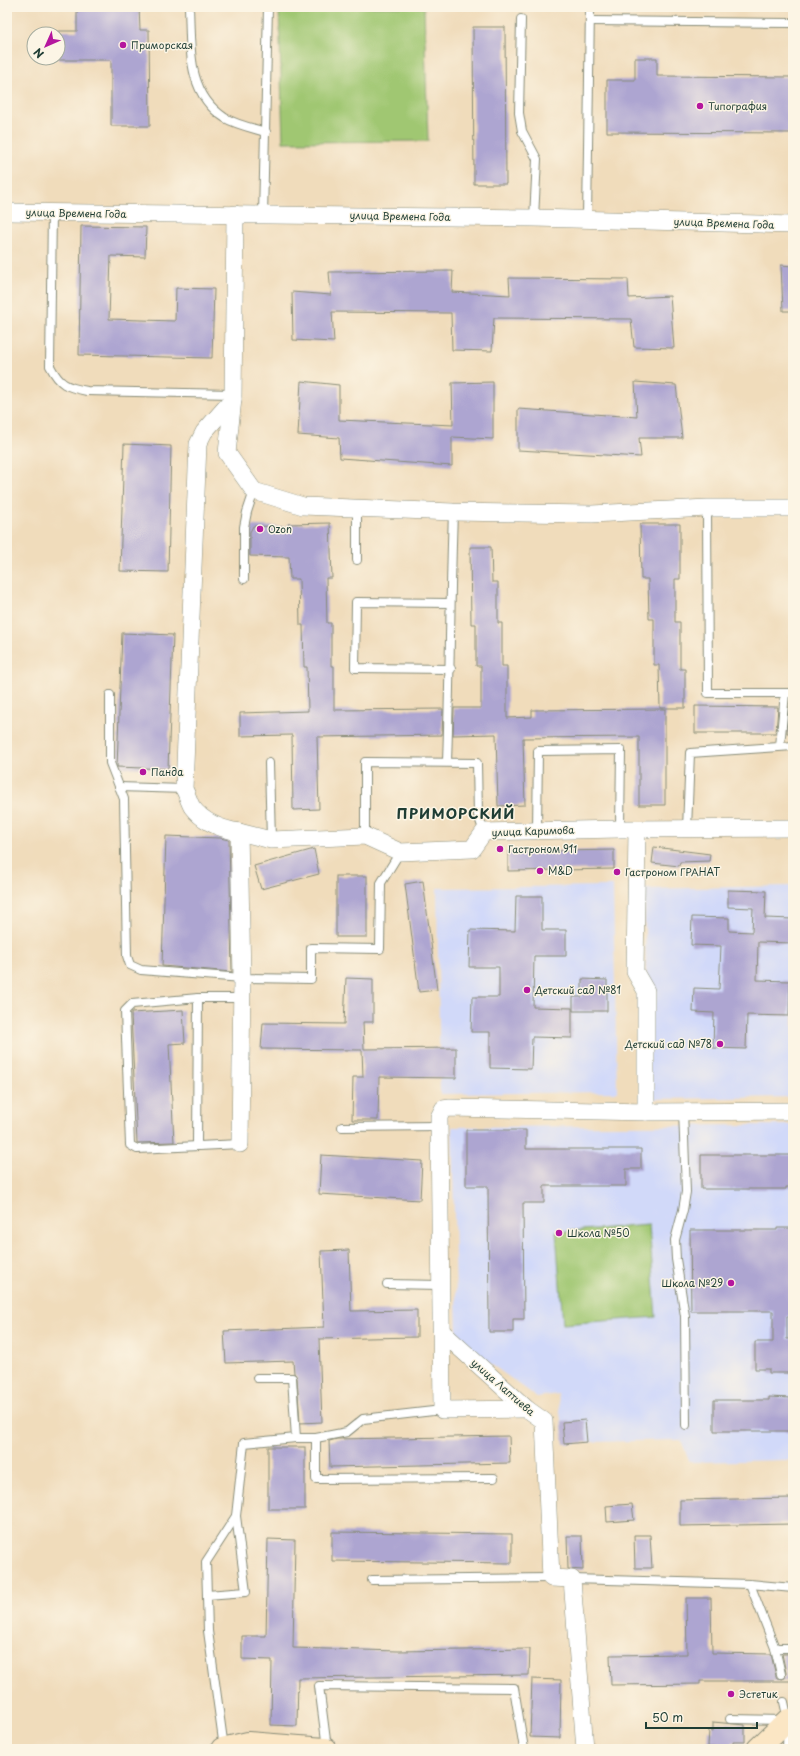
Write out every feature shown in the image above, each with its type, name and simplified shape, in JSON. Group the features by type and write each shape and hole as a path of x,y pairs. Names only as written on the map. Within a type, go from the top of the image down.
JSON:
{"street":[{"name":"улица Времена Года","path":"7,212 534,218 793,225"},
{"path":"235,214 233,396 227,453 254,491 303,506 453,512 592,514 707,508 793,508"},
{"path":"184,789 198,444 204,432 233,396"},
{"name":"улица Каримова","path":"184,789 192,807 206,820 222,830 239,832 271,840 365,836 400,852 472,849 484,832 537,830 793,828"},
{"path":"637,829 635,972 646,991 646,1112"},
{"path":"239,832 242,978 240,1144"},
{"path":"527,1409 442,1410 439,1117 443,1110 450,1108 646,1112 683,1110 793,1111"},
{"name":"улица Лаптиева","path":"442,1332 527,1409 544,1421 551,1578"},
{"path":"551,1578 572,1580 585,1749"},
{"path":"758,1749 788,1714"},
{"path":"223,1748 248,1743 326,1749"}],"lane":[{"path":"189,7 191,65 198,88 210,105 226,118 266,132"},
{"path":"263,215 268,7"},
{"path":"587,219 590,7"},
{"path":"521,19 519,113 522,130 537,159 534,218"},
{"path":"590,20 793,23"},
{"path":"52,212 50,366 56,379 68,387 87,391 233,396"},
{"path":"244,579 244,527 254,491"},
{"path":"357,508 358,560"},
{"path":"707,508 708,693 789,693 780,746"},
{"path":"447,762 451,669 450,603 453,512"},
{"path":"450,603 356,602 355,668 451,669"},
{"path":"110,695 110,763 124,799 127,956 130,965 141,970 242,978 311,979 311,948 380,949 381,883 400,852"},
{"path":"687,829 690,753 793,746"},
{"path":"537,830 538,751 621,750 620,829"},
{"path":"365,836 365,762 477,763 478,815 484,832"},
{"path":"268,763 271,840"},
{"path":"119,787 184,789"},
{"path":"240,1144 137,1149 130,1145 125,1011 132,1004 198,998 242,998"},
{"path":"197,1146 198,998"},
{"path":"683,1110 686,1192 675,1240 676,1259 685,1316 686,1425"},
{"path":"342,1127 440,1126"},
{"path":"387,1284 441,1285"},
{"path":"257,1378 292,1378 296,1438"},
{"path":"207,1594 246,1592 236,1516 244,1443 296,1438 316,1438 347,1432 363,1419 442,1410"},
{"path":"316,1438 316,1479 494,1478"},
{"path":"223,1748 208,1631 206,1562 236,1516"},
{"path":"372,1580 551,1578"},
{"path":"572,1580 750,1584 793,1588"},
{"path":"750,1584 776,1648 781,1674"},
{"path":"776,1648 793,1648"},
{"path":"326,1749 319,1686 514,1688 524,1749"},
{"path":"730,1720 788,1714 787,1749"}],"shaded area":[{"name":"Детский сад №81","path":"613,886 617,1092 440,1094 437,888"},
{"name":"Детский сад №78","path":"793,886 793,1097 649,1099 644,889"},
{"path":"793,1125 793,1460 690,1462 681,1440 587,1442 564,1444 558,1394 537,1397 457,1340 452,1127"}],"green space":[{"path":"279,7 424,7 428,141 283,142"},
{"path":"649,1225 656,1317 563,1324 556,1232"}],"building":[{"path":"77,7 139,7 140,30 149,30 150,126 111,126 111,60 66,60 66,31 77,31"},
{"path":"473,27 505,27 506,184 474,184"},
{"name":"Типография","path":"635,58 657,58 657,76 793,77 793,133 607,132 607,80 635,80"},
{"path":"81,226 146,227 145,257 111,256 109,319 175,321 176,288 214,289 212,358 79,355"},
{"path":"781,265 793,266 793,311 783,311"},
{"path":"453,271 452,292 510,295 509,278 628,279 629,298 670,296 674,348 634,347 631,319 494,318 492,351 452,350 451,313 332,312 334,342 293,340 292,292 331,295 329,272"},
{"path":"301,381 339,385 339,420 453,425 452,383 493,382 493,439 452,437 452,466 340,458 339,438 298,435"},
{"path":"635,382 676,385 682,438 639,438 641,457 518,450 518,409 637,417"},
{"path":"124,444 171,446 168,572 120,571"},
{"path":"330,523 332,578 326,578 327,623 331,623 331,666 334,666 334,710 443,709 442,735 317,737 319,809 293,810 292,735 240,736 240,713 308,711 307,667 304,667 303,625 300,625 299,579 290,579 289,557 250,556 250,532 253,526 288,527 288,524"},
{"path":"640,524 680,524 680,579 675,579 675,622 680,622 680,669 685,669 685,708 660,708 659,665 654,665 654,619 649,619 648,579 641,579"},
{"path":"470,547 491,547 492,582 498,582 498,623 502,623 502,666 507,666 507,718 532,717 532,710 665,709 665,805 639,805 639,737 523,738 525,805 498,806 496,734 453,735 454,708 481,708 481,666 476,666 476,624 471,624"},
{"path":"122,633 173,635 168,769 117,767"},
{"path":"695,706 778,707 776,733 695,733"},
{"path":"789,707 793,707 793,733 787,733"},
{"path":"166,836 220,838 229,840 232,972 162,966"},
{"path":"654,847 710,854 709,861 680,862 679,866 652,863"},
{"path":"314,849 319,874 261,889 254,866"},
{"path":"614,850 614,869 508,871 508,852"},
{"path":"336,876 367,876 367,937 336,937"},
{"path":"423,881 437,990 419,992 405,884"},
{"path":"728,890 766,891 765,918 793,919 793,943 758,942 757,980 790,981 789,1016 747,1015 746,1049 713,1048 714,1013 693,1012 694,988 719,989 721,946 691,945 692,917 729,918 729,931 752,932 753,908 728,907"},
{"path":"516,896 542,896 542,930 566,930 566,956 534,956 533,1007 572,1008 572,1038 532,1037 531,1069 490,1068 490,1032 471,1032 472,997 499,997 499,967 469,967 470,930 515,931"},
{"path":"346,978 373,979 373,1022 363,1022 364,1049 456,1048 456,1078 379,1077 378,1120 352,1120 353,1077 363,1077 362,1050 261,1049 263,1023 344,1024"},
{"path":"582,979 607,980 607,1011 573,1011 573,997 582,997"},
{"path":"183,1010 185,1043 169,1044 174,1142 137,1143 131,1013"},
{"path":"466,1130 526,1130 526,1149 641,1149 641,1169 626,1169 626,1186 544,1186 544,1203 523,1203 524,1319 513,1319 513,1332 489,1332 488,1186 466,1186"},
{"path":"321,1155 422,1161 420,1200 319,1194"},
{"path":"701,1155 793,1155 793,1187 786,1187 786,1189 701,1189"},
{"path":"777,1228 793,1228 793,1316 787,1316 787,1339 793,1339 793,1373 769,1373 769,1369 755,1369 755,1342 773,1342 773,1311 691,1311 690,1230 777,1230"},
{"path":"349,1250 351,1311 417,1310 417,1337 319,1339 322,1422 300,1423 297,1378 294,1373 293,1361 226,1363 224,1331 324,1327 321,1251"},
{"path":"769,1397 791,1398 791,1431 714,1431 714,1400 769,1400"},
{"path":"585,1420 587,1442 564,1444 562,1422"},
{"path":"509,1436 510,1463 330,1467 329,1441 337,1439"},
{"path":"268,1447 305,1447 305,1509 268,1509"},
{"path":"793,1498 793,1524 680,1526 680,1500"},
{"path":"632,1504 634,1520 607,1522 606,1506"},
{"path":"332,1532 512,1534 512,1563 332,1561"},
{"path":"634,1535 650,1535 652,1568 635,1568"},
{"path":"567,1536 582,1536 583,1570 568,1569"},
{"path":"268,1539 295,1540 293,1648 398,1651 530,1649 529,1675 298,1678 297,1726 271,1725 272,1660 242,1659 242,1636 266,1636"},
{"path":"686,1598 711,1598 712,1653 771,1654 776,1676 777,1678 782,1679 785,1678 786,1673 782,1654 793,1654 793,1681 700,1681 700,1684 611,1685 610,1655 687,1654"},
{"path":"532,1679 561,1680 560,1738 530,1737"},
{"path":"713,1722 745,1725 745,1742 733,1742 733,1748 708,1747 709,1730 713,1731"}],"place":[{"name":"Приморская","path":"123,45"},
{"name":"Типография","path":"700,106"},
{"name":"Ozon","path":"260,529"},
{"name":"Панда","path":"143,772"},
{"name":"Гастроном 911","path":"500,849"},
{"name":"M&D","path":"540,871"},
{"name":"Гастроном ГРАНАТ","path":"617,872"},
{"name":"Детский сад №81","path":"527,990"},
{"name":"Детский сад №78","path":"720,1044"},
{"name":"Школа №50","path":"559,1233"},
{"name":"Школа №29","path":"731,1283"},
{"name":"Эстетик","path":"731,1694"}],"district":[{"name":"ПРИМОРСКИЙ","path":"456,814"}]}
